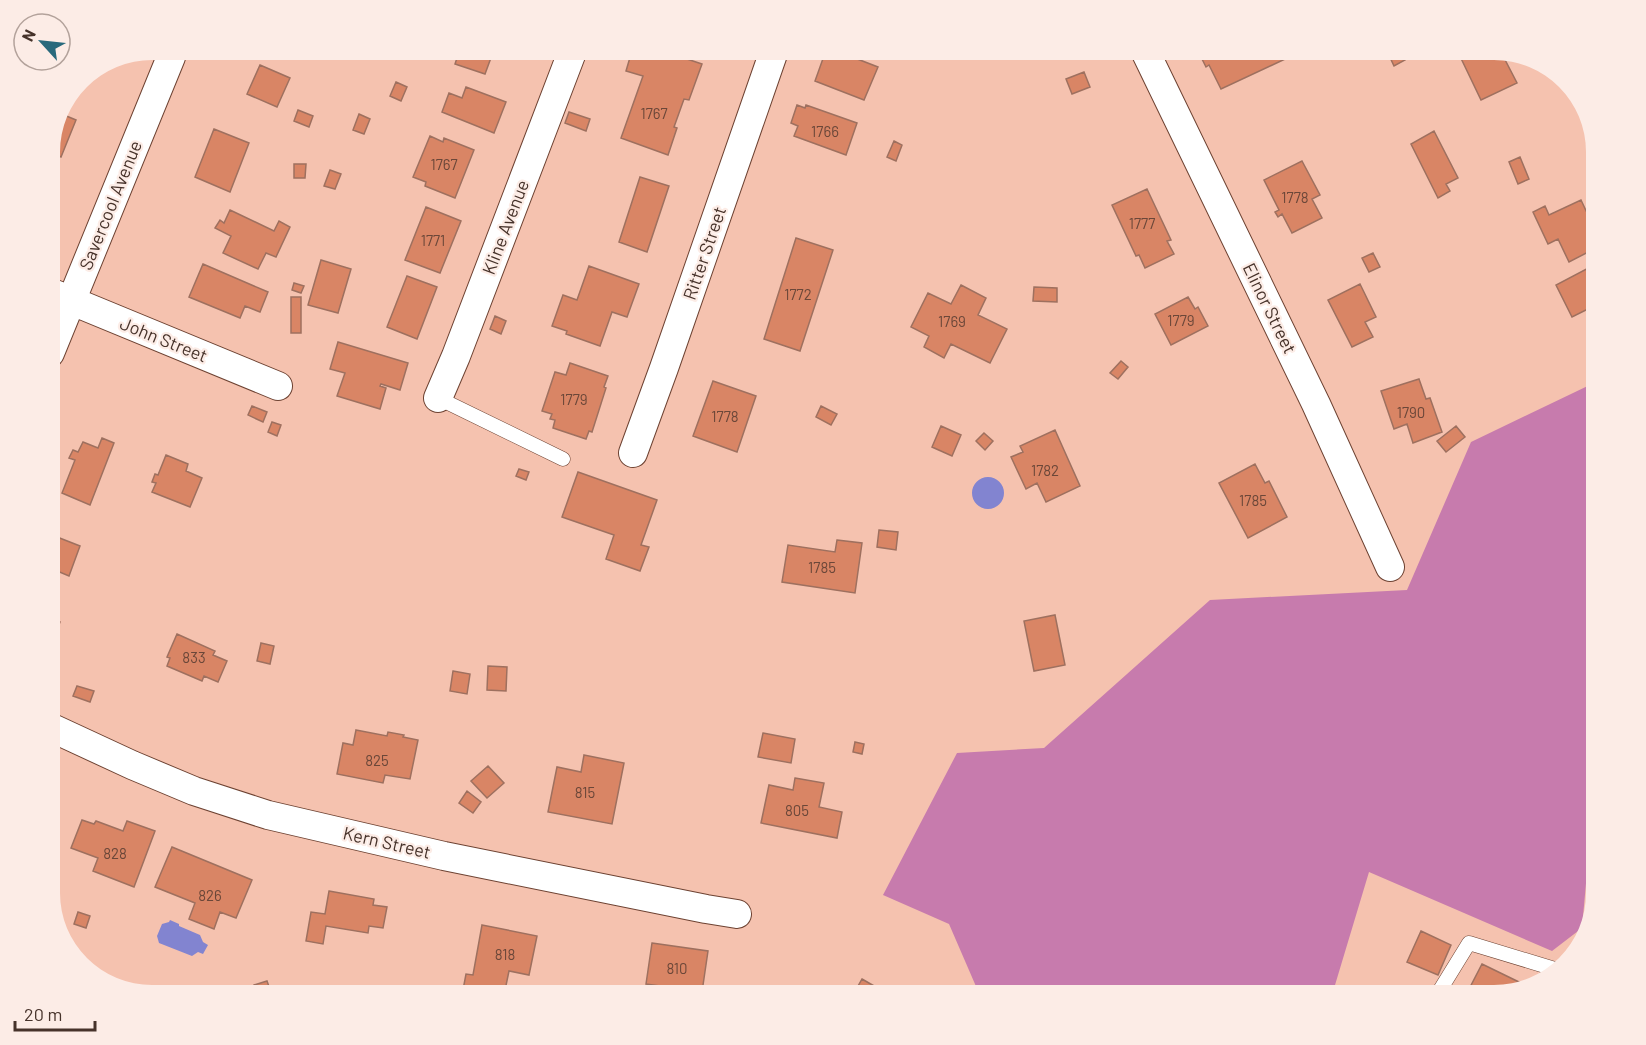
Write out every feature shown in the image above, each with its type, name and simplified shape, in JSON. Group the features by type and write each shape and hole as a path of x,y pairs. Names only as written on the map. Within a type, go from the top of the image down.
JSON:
{"street":[{"name":"Savercool Avenue","path":"60,296 170,60"},
{"name":"Kline Avenue","path":"438,399 569,60"},
{"name":"Ritter Street","path":"633,453 771,60"},
{"name":"Elinor Street","path":"1148,60 1316,404 1389,567"},
{"name":"John Street","path":"60,296 278,386"},
{"name":"Kern Street","path":"60,732 194,791 268,815 452,857 736,914"}],"lane":[{"path":"438,399 563,459"},
{"path":"1444,985 1470,943 1548,967"}],"shaded area":[{"path":"1586,387 1586,883 1583,915 1577,932 1552,951 1369,872 1335,985 975,985 949,924 883,895 957,753 1044,748 1210,600 1407,590 1471,442"}],"water":[{"path":"988,477 999,482 1004,493 999,504 988,509 977,504 972,493 977,482"},
{"path":"170,920 200,935 203,942 208,945 203,954 198,952 192,956 159,943 157,936 162,924"}],"building":[{"path":"456,60 490,60 485,74 455,64"},
{"path":"629,60 690,60 702,64 689,100 684,99 674,127 677,128 668,155 621,138 643,76 626,71"},
{"path":"822,60 860,60 878,67 864,100 815,81"},
{"path":"1202,60 1283,60 1221,89 1209,65 1206,67"},
{"path":"1391,60 1405,60 1394,66"},
{"path":"1462,60 1506,61 1517,83 1481,100"},
{"path":"260,65 290,78 277,107 247,94"},
{"path":"1084,72 1090,87 1072,94 1066,79"},
{"path":"396,82 407,87 401,101 390,96"},
{"path":"466,87 506,102 494,133 442,112 449,93 462,98"},
{"path":"797,105 805,108 806,105 857,123 846,155 794,136 798,126 791,123"},
{"path":"298,110 313,116 309,127 294,121"},
{"path":"569,112 590,119 586,131 565,123"},
{"path":"359,114 370,119 364,134 353,130"},
{"path":"68,117 76,120 61,157 60,146"},
{"path":"214,129 249,143 230,192 195,177"},
{"path":"1434,131 1458,178 1446,184 1450,191 1438,198 1411,144"},
{"path":"430,136 443,142 444,138 474,150 455,198 425,186 426,182 413,177"},
{"path":"894,141 902,145 896,161 887,157"},
{"path":"1520,157 1529,179 1518,184 1509,162"},
{"path":"1302,161 1320,195 1312,199 1322,218 1292,233 1282,214 1278,217 1275,212 1279,210 1264,180"},
{"path":"294,164 306,164 305,178 294,178"},
{"path":"330,170 341,174 335,189 324,186"},
{"path":"640,177 669,186 647,252 619,242"},
{"path":"1147,189 1171,240 1167,241 1174,254 1145,268 1139,255 1136,256 1112,205"},
{"path":"1581,200 1586,211 1586,253 1569,262 1558,239 1548,244 1533,212 1545,206 1549,215"},
{"path":"426,207 461,221 440,273 405,260"},
{"path":"230,210 274,231 279,221 290,227 276,257 266,253 258,269 223,253 231,236 215,228 220,220 224,223"},
{"path":"796,238 833,250 800,351 764,339"},
{"path":"1373,253 1380,267 1369,272 1362,258"},
{"path":"321,260 351,269 338,313 308,305"},
{"path":"203,264 268,292 260,312 245,306 240,318 189,297"},
{"path":"589,266 639,284 627,317 612,312 600,346 566,334 567,331 552,326 563,295 577,300"},
{"path":"1586,269 1586,310 1572,317 1556,285"},
{"path":"407,276 437,287 417,339 387,327"},
{"path":"294,283 304,286 301,293 292,290"},
{"path":"1360,284 1376,317 1365,322 1373,337 1352,347 1328,300"},
{"path":"961,285 986,298 978,315 1007,329 990,363 951,344 944,358 924,347 929,336 911,327 928,293 951,304"},
{"path":"1034,287 1057,288 1057,302 1033,301"},
{"path":"291,297 301,297 301,333 291,333"},
{"path":"1188,297 1195,309 1198,307 1208,326 1171,345 1155,314"},
{"path":"495,316 506,321 501,334 490,329"},
{"path":"338,342 408,363 400,390 381,384 380,386 386,388 380,409 337,396 345,373 330,369"},
{"path":"1121,361 1128,367 1118,379 1110,373"},
{"path":"570,363 608,376 592,432 589,431 586,439 553,428 555,420 550,419 552,414 542,411 555,372 566,375"},
{"path":"1419,379 1426,399 1430,398 1442,432 1413,443 1407,424 1394,429 1381,391"},
{"path":"713,381 756,396 737,452 693,436"},
{"path":"252,406 267,412 263,422 248,415"},
{"path":"821,406 837,414 831,425 816,417"},
{"path":"272,422 281,425 277,436 268,432"},
{"path":"941,426 961,435 952,456 932,447"},
{"path":"1456,426 1465,437 1446,452 1437,441"},
{"path":"1055,430 1080,486 1046,502 1037,483 1026,489 1011,457 1023,452 1020,446"},
{"path":"984,433 993,441 985,450 976,441"},
{"path":"102,438 114,443 90,505 62,493 75,460 69,458 73,450 78,452 83,442 98,448"},
{"path":"166,455 188,464 186,471 202,478 190,507 152,492 156,483 152,482 155,474 158,475"},
{"path":"1255,464 1265,483 1269,481 1287,517 1248,538 1219,483"},
{"path":"519,469 529,472 526,480 516,476"},
{"path":"578,472 657,500 641,545 649,547 640,571 606,559 614,535 562,517"},
{"path":"879,530 898,532 896,550 877,547"},
{"path":"60,538 80,546 69,576 60,572"},
{"path":"837,540 862,543 855,593 782,582 788,545 835,552"},
{"path":"1055,615 1065,665 1034,671 1024,621"},
{"path":"177,634 215,651 213,655 227,661 218,682 204,676 202,681 167,666 170,658 167,657"},
{"path":"261,643 274,646 270,664 257,661"},
{"path":"488,666 507,667 506,691 487,690"},
{"path":"453,671 470,674 467,694 450,691"},
{"path":"77,686 94,691 90,702 73,696"},
{"path":"356,730 387,736 388,732 418,740 410,779 385,775 383,783 337,774 343,743 353,745"},
{"path":"763,733 795,739 791,763 758,757"},
{"path":"855,742 864,744 862,754 853,752"},
{"path":"584,755 624,763 612,824 548,812 557,767 581,772"},
{"path":"488,766 504,783 487,798 471,781"},
{"path":"795,778 824,783 819,807 842,812 837,838 761,823 769,785 793,790"},
{"path":"467,791 481,802 473,813 459,803"},
{"path":"82,820 94,824 96,821 123,831 127,821 155,831 134,887 93,871 98,858 71,848"},
{"path":"172,847 252,880 236,918 220,912 214,929 189,919 195,903 155,887"},
{"path":"329,891 374,899 373,905 387,907 383,928 369,926 368,933 326,926 323,944 306,941 311,912 325,914"},
{"path":"78,912 90,916 86,928 74,924"},
{"path":"482,925 537,936 529,975 509,971 506,985 464,985 466,974 473,975"},
{"path":"1421,931 1451,945 1438,975 1407,962"},
{"path":"652,943 708,951 703,985 646,984"},
{"path":"1482,964 1518,982 1494,985 1471,985"},
{"path":"862,979 872,985 859,985"},
{"path":"267,981 268,985 254,985"}]}
